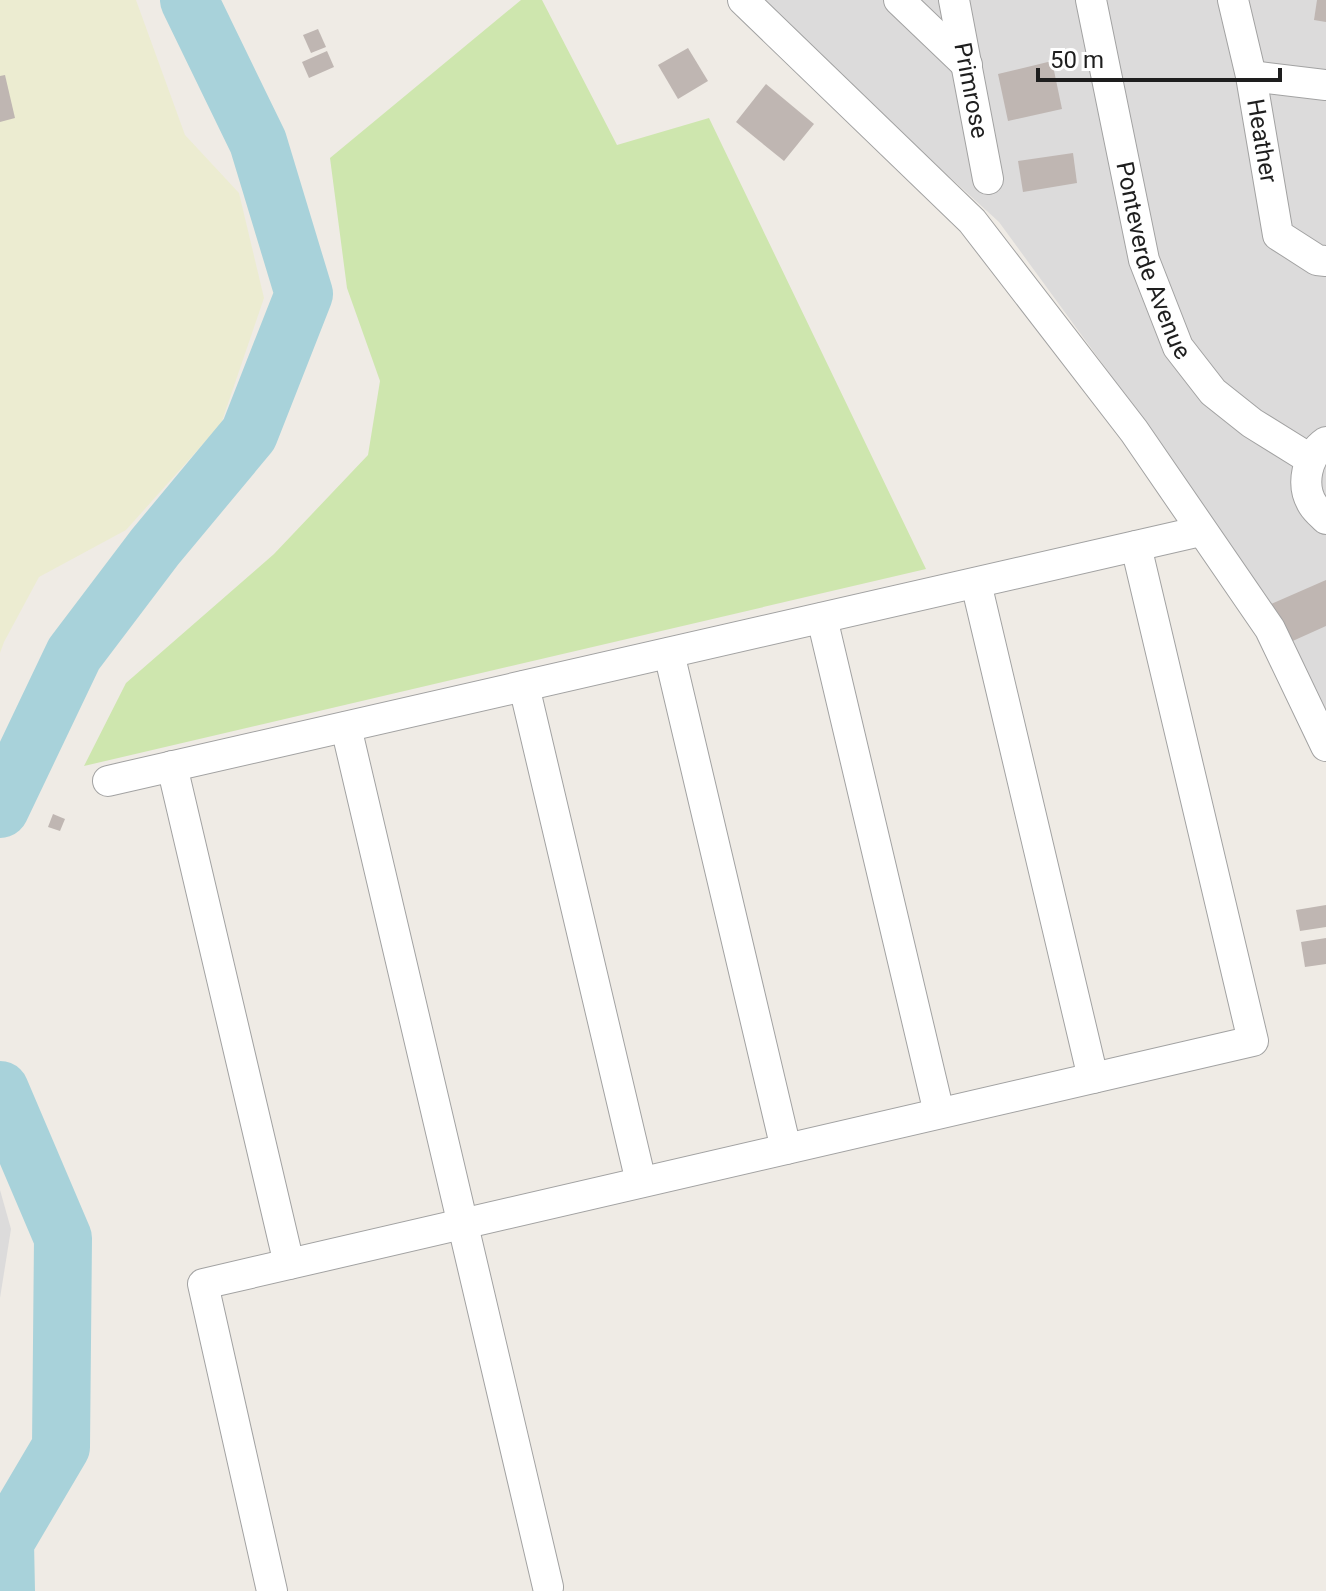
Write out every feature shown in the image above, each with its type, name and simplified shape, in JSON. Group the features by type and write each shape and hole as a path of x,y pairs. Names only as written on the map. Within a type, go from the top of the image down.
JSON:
{"street":[{"path":"743,0 972,221 1134,431 1270,629 1326,746"},
{"path":"899,0 967,65"},
{"name":"Primrose","path":"954,0 988,179"},
{"name":"Ponteverde Avenue","path":"1091,0 1144,260 1178,347 1213,392 1252,423 1318,451"},
{"name":"Heather","path":"1233,0 1251,76 1278,235 1317,260 1326,261"},
{"path":"1251,76 1326,85"},
{"path":"1318,451 1305,482 1312,504 1326,519"},
{"path":"108,781 1201,531"},
{"path":"272,1591 203,1284 1253,1041 1136,546"},
{"path":"976,583 1093,1078"},
{"path":"822,618 939,1113"},
{"path":"669,653 786,1149"},
{"path":"524,686 641,1182"},
{"path":"346,727 548,1587"},
{"path":"172,766 289,1264"}],"shaded area":[{"path":"755,0 1326,0 1326,733 1172,459 999,222"},
{"path":"0,1190 11,1229 0,1298"}],"green space":[{"path":"0,0 136,0 185,135 239,193 264,298 221,424 126,530 39,577 0,653"},
{"path":"521,0 542,0 617,145 709,118 926,569 84,766 126,683 274,554 368,455 380,381 347,288 330,158"}],"building":[{"path":"1317,0 1326,0 1326,22 1314,20"},
{"path":"318,29 326,47 311,53 303,35"},
{"path":"688,48 708,81 678,99 658,65"},
{"path":"327,51 334,67 309,78 302,62"},
{"path":"1052,61 1062,109 1008,121 998,74"},
{"path":"5,75 15,118 0,122 0,76"},
{"path":"766,84 814,124 784,161 736,122"},
{"path":"1073,153 1077,183 1023,192 1018,161"},
{"path":"1326,580 1326,626 1286,644 1269,605"},
{"path":"53,814 65,819 60,831 48,827"},
{"path":"1326,905 1326,927 1300,931 1296,910"},
{"path":"1326,938 1326,964 1305,967 1301,942"}],"waterway":[{"path":"0,809 74,654 155,547 249,434 304,294 258,142 189,0"},
{"path":"0,1090 63,1238 61,1447 5,1542 6,1591"}]}
